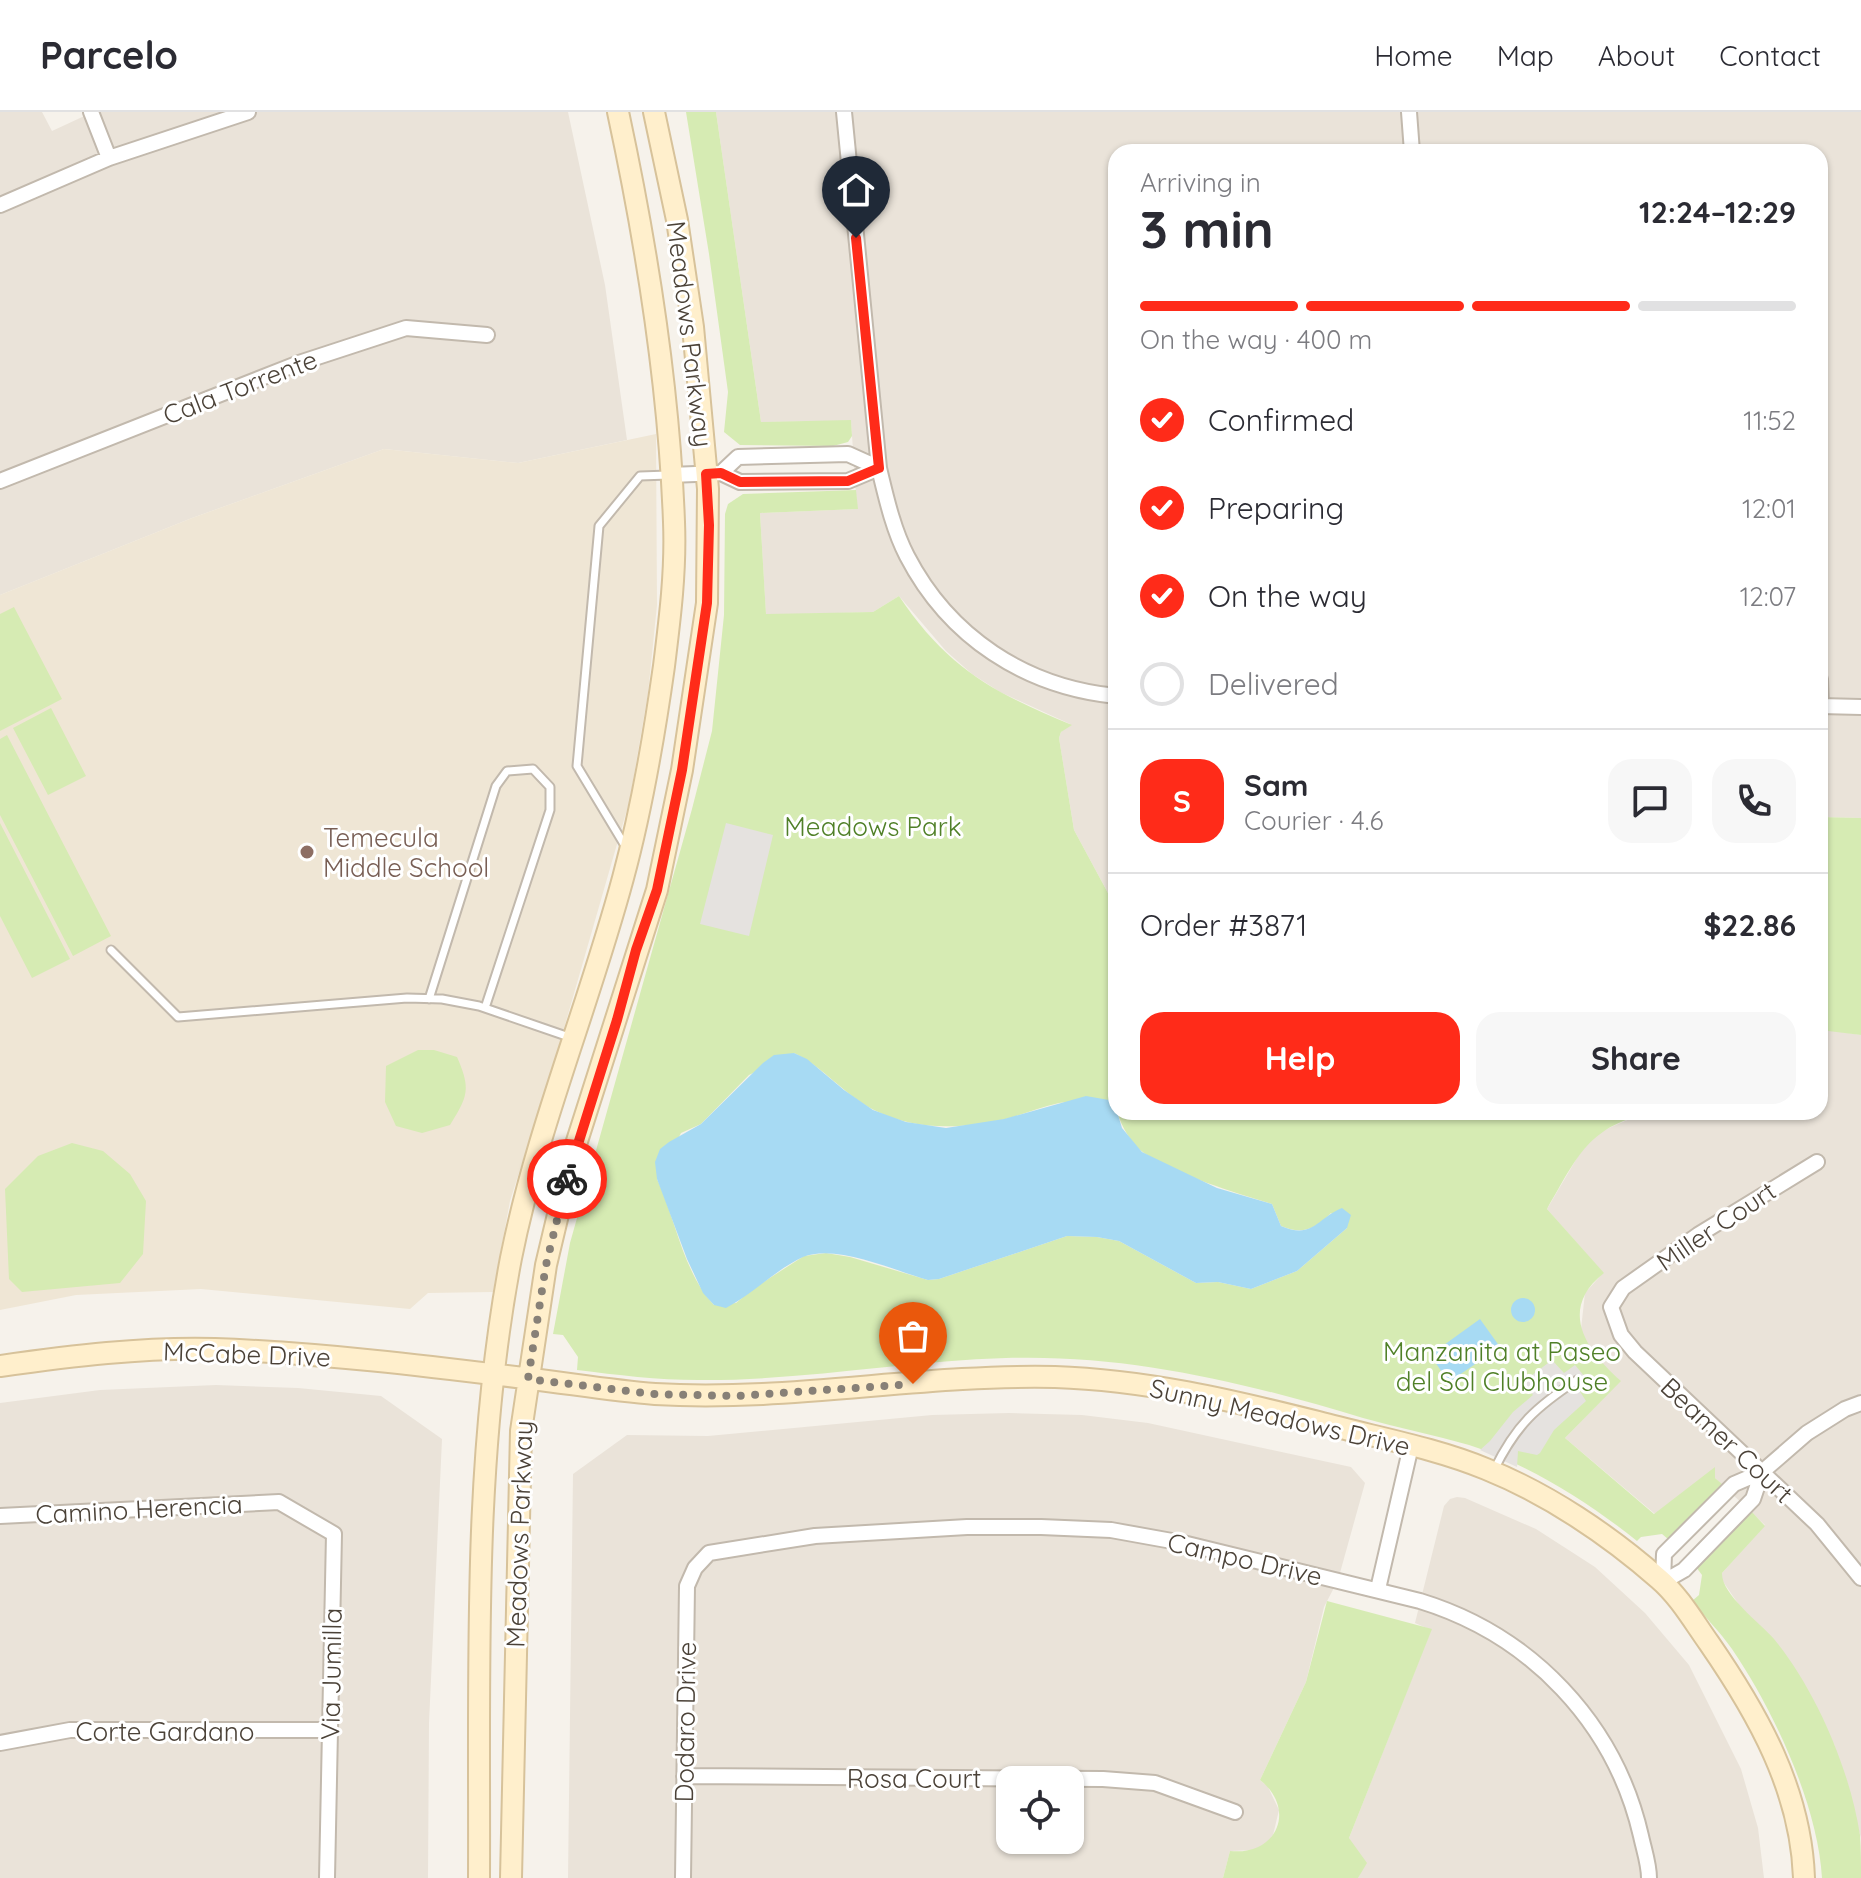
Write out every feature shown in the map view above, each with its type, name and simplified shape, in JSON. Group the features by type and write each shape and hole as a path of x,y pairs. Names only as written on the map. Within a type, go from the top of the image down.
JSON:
{"main road":[{"name":"Meadows Parkway","path":"479,1878 487,1428 511,1259 538,1150 629,853 651,758 672,600 674,524 659,331 642,226 618,112"},
{"name":"Meadows Parkway","path":"511,1878 520,1459 528,1379 546,1265 571,1160 657,890 682,770 707,603 714,474 677,220 654,112"},
{"name":"McCabe Drive","path":"0,1366 134,1350 211,1349 311,1355 528,1379"},
{"name":"Sunny Meadows Drive","path":"528,1379 653,1394 737,1396 1004,1377 1115,1381 1194,1392 1411,1446 1493,1472 1608,1538 1663,1582 1743,1693 1764,1731 1794,1810 1804,1878"}],"street":[{"path":"91,112 109,158"},
{"path":"0,205 109,158 248,112"},
{"path":"844,112 879,468 888,508 906,554 930,594 958,626 991,655 1044,680 1108,695"},
{"path":"1409,112 1411,144"},
{"name":"Cala Torrente","path":"0,481 299,363 406,328 487,335"},
{"path":"714,474 738,457 848,454 879,468"},
{"path":"670,475 714,474 740,482 848,481 879,468"},
{"path":"1828,706 1861,707"},
{"name":"Miller Court","path":"1617,1295 1698,1235 1817,1162"},
{"name":"Beamer Court","path":"1617,1295 1611,1307 1613,1319 1635,1352 1739,1454 1817,1524 1861,1578"},
{"path":"1663,1582 1664,1554 1734,1484 1762,1472 1807,1433 1845,1409 1861,1403"},
{"path":"1378,1589 1411,1446"},
{"path":"1663,1582 1684,1570 1753,1499 1762,1472"},
{"name":"Camino Herencia","path":"0,1516 279,1502"},
{"name":"Via Jumilla","path":"279,1502 334,1534 327,1878"},
{"name":"Campo Drive","path":"695,1568 709,1553 815,1536 967,1527 1111,1530 1183,1543 1378,1589 1444,1608 1491,1631 1531,1658 1582,1708 1614,1759 1635,1810 1649,1878"},
{"name":"Dodaro Drive","path":"683,1878 687,1586 695,1568"},
{"name":"Corte Gardano","path":"0,1743 70,1730 330,1730"},
{"name":"Rosa Court","path":"684,1776 1116,1780 1155,1783 1235,1812"}],"lane":[{"path":"629,853 577,766 599,526 640,476 670,475"},
{"path":"429,999 496,786 507,771 533,769 550,787 550,810 485,1008"},
{"path":"111,950 178,1017 407,998 429,999 485,1008 574,1039"},
{"path":"1493,1472 1510,1437 1523,1422 1548,1399 1577,1380"}],"shaded area":[{"path":"0,112 42,112 52,131 93,112 568,112 605,285 627,440 518,463 384,449 192,518 0,595"},
{"path":"716,112 1861,112 1861,818 1828,817 1828,144 1108,144 1108,893 1074,830 1059,738 1070,724 1000,692 972,674 946,651 899,596 873,612 766,615 760,513 857,509 851,421 761,422"},
{"name":"Temecula Middle School","path":"656,434 657,605 648,693 630,799 556,1056 510,1201 493,1292 428,1293 410,1309 201,1289 76,1295 0,1310 0,595 192,518 384,449 518,463"},
{"path":"726,823 773,835 749,936 700,924"},
{"path":"1828,1030 1861,1035 1861,1838 1834,1744 1722,1580 1722,1573 1765,1525 1715,1478 1715,1468 1655,1514 1565,1438 1620,1381 1587,1346 1581,1329 1585,1293 1603,1273 1547,1209 1584,1146 1600,1132 1627,1120 1828,1120"},
{"path":"1552,1360 1564,1373 1575,1365 1590,1383 1579,1390 1586,1401 1554,1430 1540,1453 1518,1451 1517,1467 1480,1450 1513,1412 1533,1395 1523,1382"},
{"path":"216,1385 298,1388 381,1396 442,1439 429,1723 428,1878 0,1878 0,1403 100,1390"},
{"path":"932,1415 1082,1415 1148,1423 1351,1467 1365,1483 1338,1580 1324,1607 1306,1682 1260,1780 1268,1787 1279,1810 1273,1835 1265,1845 1254,1850 1230,1851 1223,1878 568,1878 573,1474 627,1435 708,1436"},
{"path":"1457,1497 1536,1529 1595,1567 1645,1613 1689,1665 1741,1769 1758,1828 1764,1878 1358,1878 1362,1869 1349,1838 1431,1630 1415,1623 1444,1506"}],"green space":[{"path":"686,112 716,112 761,422 851,420 852,436 848,442 833,446 740,445 724,432 728,392"},
{"path":"856,490 858,509 760,513 766,614 873,612 899,596 935,642 974,676 1072,725 1061,732 1059,738 1074,830 1108,893 1108,1104 1066,1102 989,1122 956,1126 922,1125 874,1110 794,1053 749,1075 701,1124 681,1133 657,1179 687,1261 703,1292 714,1305 736,1303 804,1256 826,1253 850,1257 928,1280 1067,1236 1119,1241 1196,1283 1218,1282 1251,1289 1297,1271 1347,1228 1331,1213 1308,1229 1281,1226 1272,1204 1190,1176 1144,1153 1135,1145 1121,1120 1627,1120 1600,1134 1577,1158 1547,1209 1604,1273 1582,1301 1582,1330 1597,1357 1621,1381 1565,1438 1654,1514 1715,1467 1715,1478 1722,1484 1668,1539 1662,1534 1641,1537 1637,1541 1557,1486 1513,1462 1469,1445 1276,1393 1142,1366 1052,1358 1006,1358 775,1377 698,1380 577,1370 578,1357 563,1335 553,1334 570,1243 712,731 724,615 725,514 728,504 743,494"},
{"path":"14,607 62,699 0,731 0,614"},
{"path":"51,708 86,776 48,795 13,728"},
{"path":"7,735 111,936 73,956 0,815 0,739"},
{"path":"1828,817 1861,818 1861,1035 1828,1031"},
{"path":"0,823 70,959 32,978 0,916"},
{"path":"418,1050 434,1050 457,1057 466,1085 461,1107 450,1125 422,1133 396,1126 385,1102 386,1066"},
{"path":"72,1143 103,1151 130,1174 146,1201 143,1254 120,1283 22,1292 9,1279 5,1189 38,1156"},
{"path":"1751,1511 1765,1526 1722,1573 1723,1581 1734,1599 1774,1639 1817,1706 1839,1758 1855,1810 1860,1835 1861,1878 1822,1878 1819,1850 1803,1789 1777,1729 1732,1649 1692,1601 1699,1595 1702,1575 1696,1567"},
{"path":"1327,1601 1432,1629 1349,1838 1367,1863 1358,1878 1223,1878 1230,1851 1246,1851 1260,1846 1276,1828 1278,1804 1260,1780 1306,1682"}],"water":[{"path":"794,1053 807,1059 873,1110 906,1122 946,1128 1004,1119 1086,1096 1108,1100 1108,1120 1120,1120 1122,1128 1142,1152 1217,1188 1272,1204 1281,1226 1292,1230 1308,1229 1342,1208 1351,1215 1347,1228 1297,1271 1251,1289 1218,1282 1196,1283 1119,1241 1067,1236 928,1280 848,1256 816,1254 793,1262 726,1308 714,1305 703,1293 687,1259 657,1179 655,1162 660,1149 701,1124 774,1055"},
{"path":"1523,1298 1534,1305 1535,1310 1528,1321 1523,1322 1512,1315 1511,1310 1518,1299"},
{"path":"1480,1319 1500,1347 1449,1382 1430,1355"}],"way so far":[{"path":"567,1179 546,1265 528,1379 653,1394 737,1396 913,1384"}],"place":[{"name":"Temecula Middle School","path":"307,852"}],"route":[{"path":"567,1179 657,890 682,770 707,603 709,525 706,474 721,473 740,482 848,481 879,468 856,238"}],"park label":[{"name":"Meadows Park","path":"873,826"},
{"name":"Manzanita at Paseo del Sol Clubhouse","path":"1502,1366"}]}
